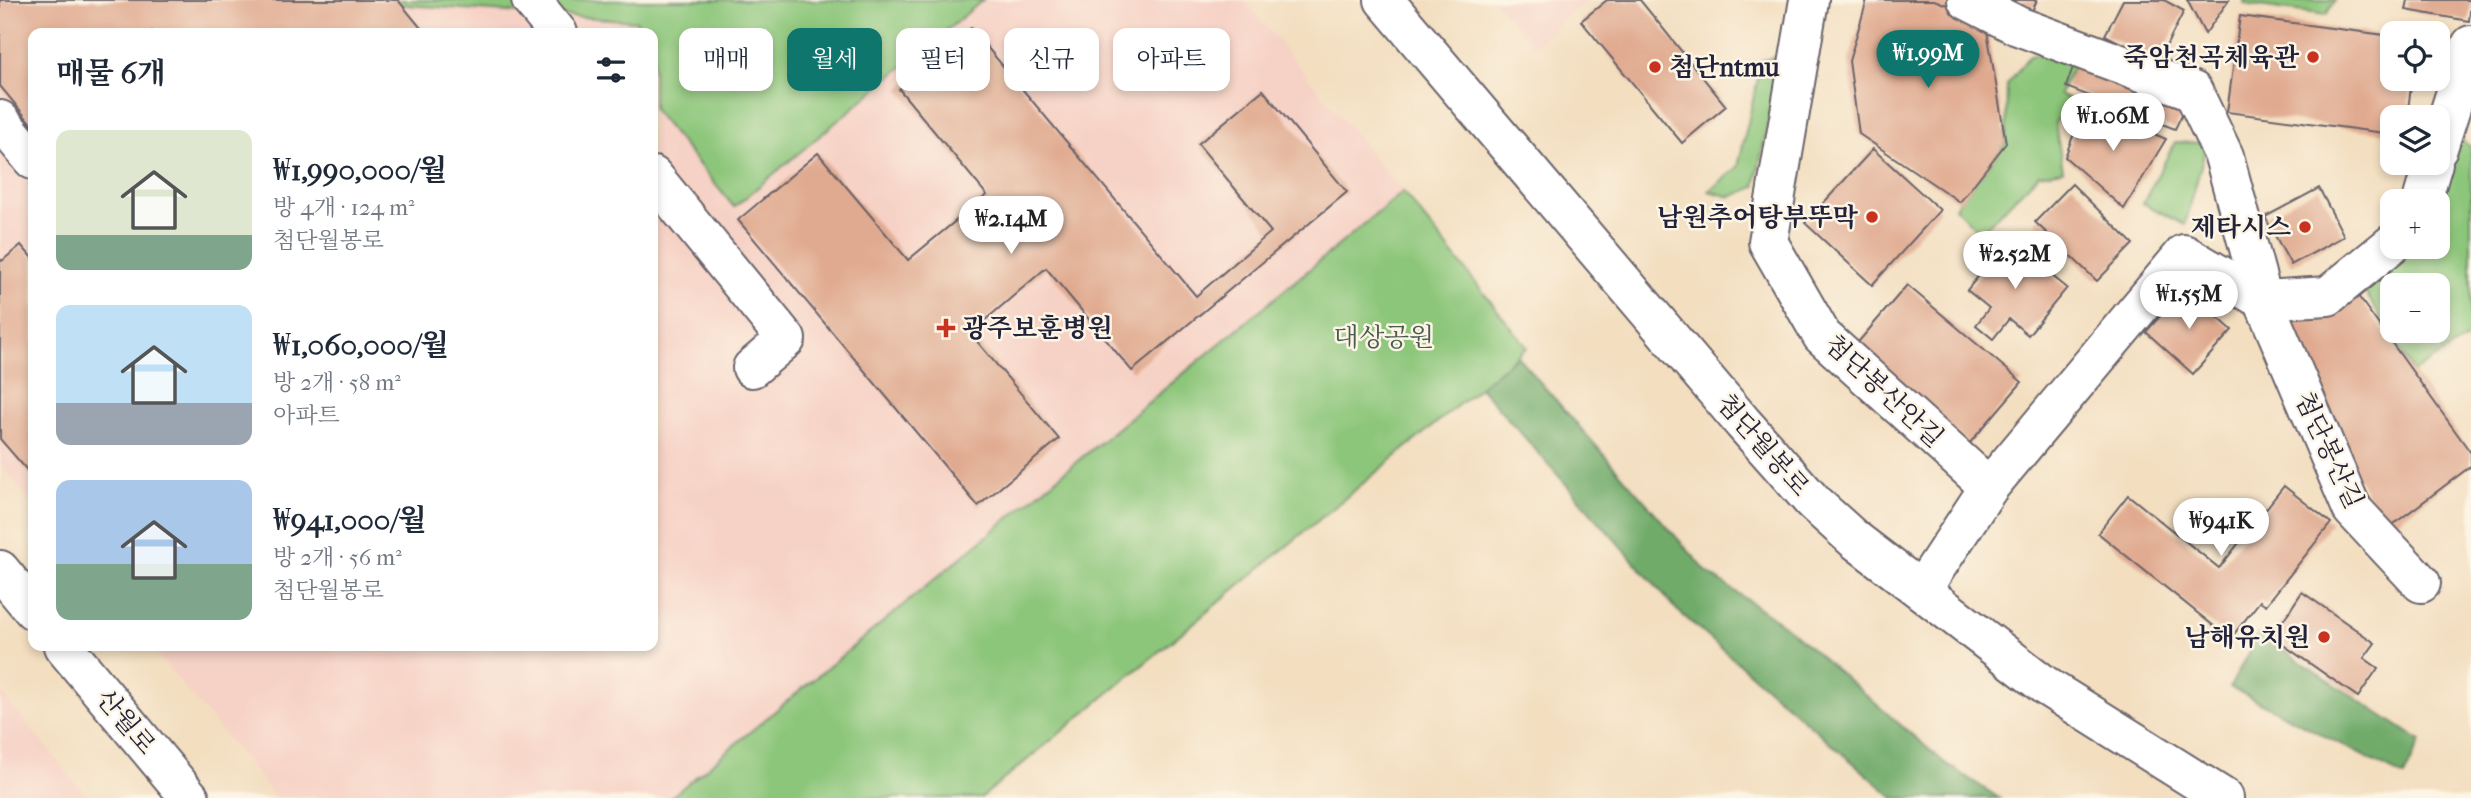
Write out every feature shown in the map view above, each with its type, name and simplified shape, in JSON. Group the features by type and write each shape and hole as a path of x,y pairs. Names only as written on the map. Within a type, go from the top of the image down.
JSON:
{"street":[{"path":"531,0 554,28"},
{"name":"첨단월봉로","path":"1384,0 1814,503 1854,539 2047,687 2224,798"},
{"name":"첨단봉산안길","path":"1809,0 1768,242 1822,336 1989,486"},
{"name":"첨단봉산길","path":"1967,0 2018,26 2193,91 2224,156 2263,300 2352,509 2421,583"},
{"path":"2450,111 2471,45"},
{"path":"0,120 28,154"},
{"path":"658,182 786,340 752,368"},
{"path":"1922,589 1989,486 2184,254 2263,300 2328,296 2380,254"},
{"path":"0,570 28,604"},
{"name":"산월로","path":"67,651 190,798"}],"shaded area":[{"name":"광주보훈병원","path":"0,0 1244,0 1403,192 670,798 277,798 154,651 658,651 658,28 28,28 28,498 0,464"},
{"path":"1494,0 1586,0 1533,47"},
{"path":"0,691 88,798 0,798"}],"green space":[{"path":"394,0 983,0 949,28 896,28 896,72 882,84 882,28 787,28 787,91 874,91 734,207 658,115 658,28 636,28 637,21 393,4"},
{"path":"2245,0 2335,0 2326,15 2244,4"},
{"path":"2053,53 2073,67 2059,94 2071,100 2055,123 2063,170 2039,174 1980,233 1955,207 2006,143 2007,85 2029,56"},
{"path":"1781,56 1755,187 1731,197 1709,191 1738,167 1762,60"},
{"path":"2457,138 2471,147 2471,336 2413,372 2396,343 2450,343 2450,273 2380,273 2380,317 2360,283 2393,259 2450,259 2450,189 2442,189 2446,175 2450,175 2450,161"},
{"path":"2175,142 2207,143 2185,225 2143,203"},
{"name":"대상공원","path":"1403,192 1527,347 1480,387 981,798 670,798"},
{"path":"1517,356 1707,572 1784,625 1945,763 1999,798 1894,798 1677,610 1480,387"},
{"path":"2258,634 2421,741 2404,777 2230,687"}],"building":[{"path":"0,0 398,0 421,28 28,28 28,120 0,86"},
{"path":"1607,0 1640,0 1726,106 1682,143 1581,21"},
{"path":"1867,0 1934,0 1985,19 2006,143 1960,202 1859,134 1849,61"},
{"path":"1996,0 2037,0 2030,16"},
{"path":"2123,0 2164,0 2184,11 2158,62 2105,35"},
{"path":"2187,0 2229,0 2205,34"},
{"path":"2408,0 2471,0 2469,21 2406,10"},
{"name":"죽암천곡체육관","path":"2240,16 2380,34 2380,91 2410,91 2409,105 2380,105 2380,132 2227,112"},
{"path":"990,51 1004,67 1004,91 1024,91 1196,296 1271,232 1198,144 1263,90 1347,192 1132,371 1046,268 970,333 1059,439 978,506 738,220 818,153 908,260 987,195 901,91 990,91"},
{"path":"2073,67 2187,104 2175,129 2066,87"},
{"path":"2085,105 2166,139 2124,209 2065,157"},
{"name":"남원추어탕부뚜막","path":"1873,149 1940,210 1872,285 1805,223"},
{"path":"2072,184 2133,244 2097,281 2035,222"},
{"name":"제타시스","path":"2319,188 2344,236 2291,265 2265,217"},
{"path":"2008,240 2067,288 2028,335 2009,319 1993,339 1976,325 1989,308 1967,290"},
{"path":"21,245 28,253 28,471 0,439 0,259 2,261"},
{"path":"1907,285 2022,382 1969,444 1854,347"},
{"path":"2185,288 2232,330 2193,374 2146,332"},
{"path":"2353,289 2380,327 2380,343 2392,343 2471,453 2471,466 2387,529 2325,418 2277,315"},
{"path":"2284,486 2331,523 2266,605 2260,601 2230,639 2098,533 2128,495 2219,568"},
{"path":"2302,592 2375,643 2364,658 2378,668 2358,697 2272,637"}],"place":[{"name":"죽암천곡체육관","path":"2313,57"},
{"name":"첨단ntmu","path":"1655,67"},
{"name":"남원추어탕부뚜막","path":"1872,217"},
{"name":"제타시스","path":"2305,227"},
{"name":"광주보훈병원","path":"946,328"},
{"name":"남해유치원","path":"2324,637"}]}
